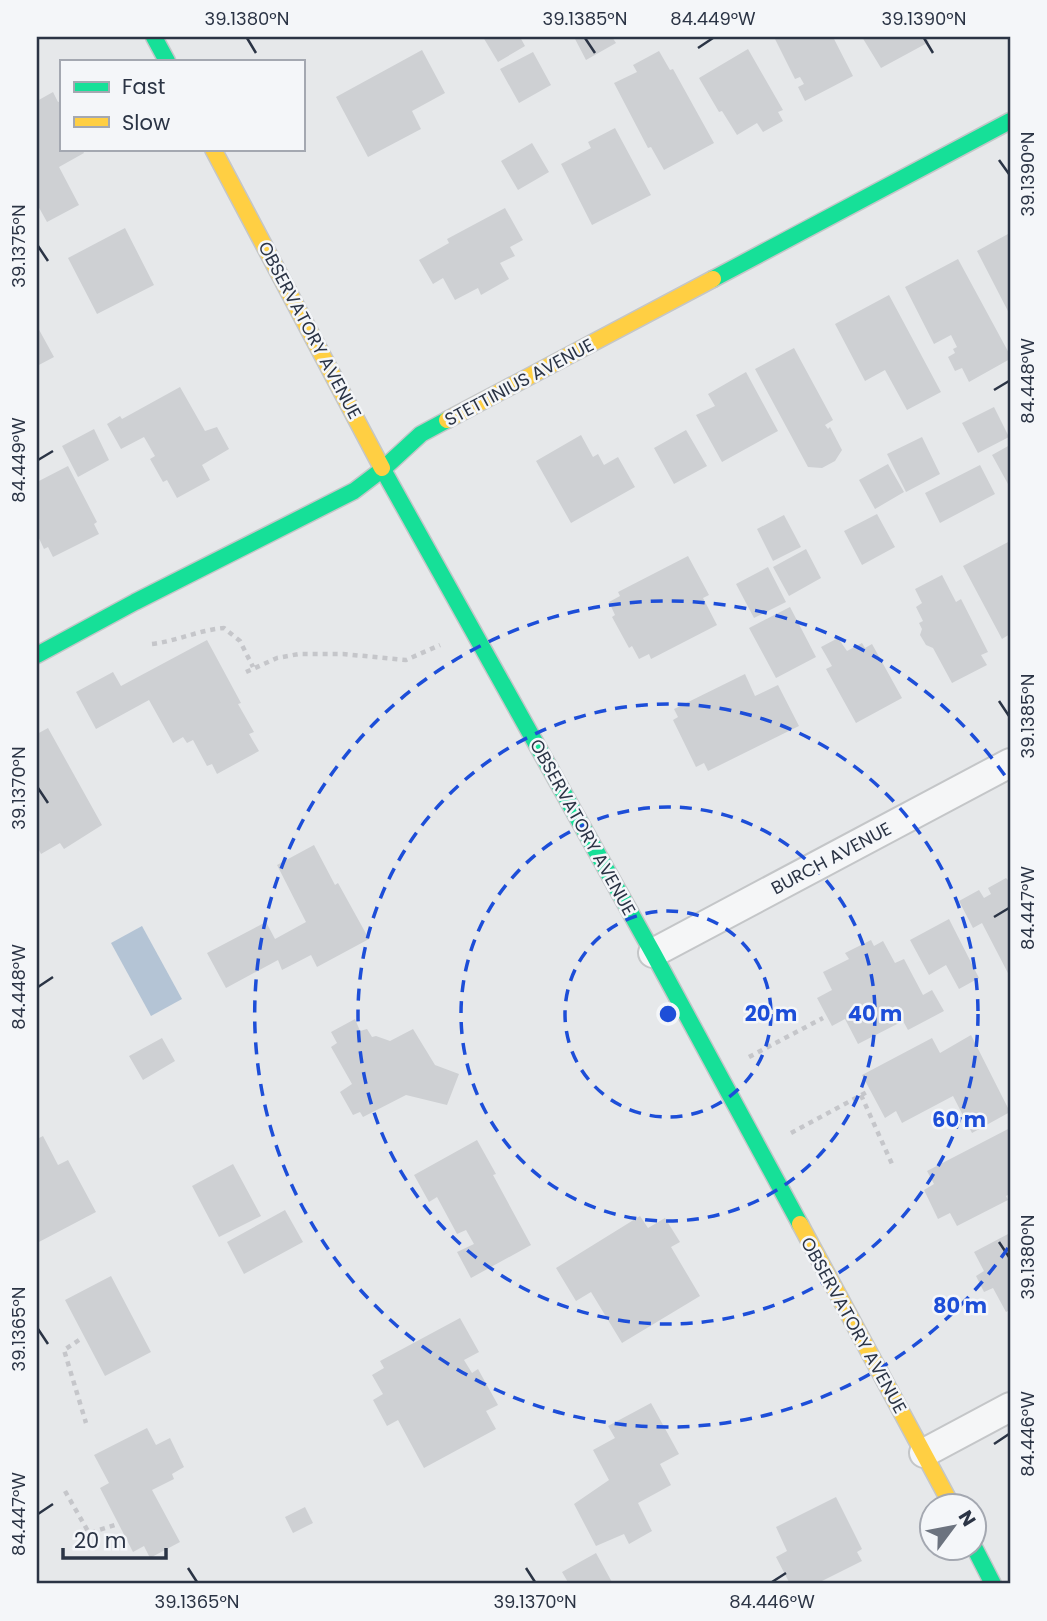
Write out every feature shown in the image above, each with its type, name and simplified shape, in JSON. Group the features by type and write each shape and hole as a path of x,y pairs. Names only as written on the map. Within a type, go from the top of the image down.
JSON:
{"street":[{"path":"154,37 166,60"},
{"name":"STETTINIUS AVENUE","path":"37,655 354,491 421,434 1010,121"},
{"name":"OBSERVATORY AVENUE","path":"214,150 383,469 653,953 944,1492"},
{"name":"BURCH AVENUE","path":"653,953 1010,763"},
{"path":"924,1453 1010,1407"},
{"path":"982,1562 993,1584"}],"path":[{"path":"152,644 174,641 202,630 224,628 240,641 253,667"},
{"path":"246,671 277,658 299,654 343,654 406,660 440,645"},
{"path":"718,1074 823,1018"},
{"path":"760,1150 867,1092"},
{"path":"861,1095 892,1164"},
{"path":"79,1340 64,1350 86,1423"},
{"path":"65,1491 89,1533 115,1525"}],"water":[{"path":"142,926 182,999 151,1016 111,943"}],"building":[{"path":"483,37 520,37 525,46 498,62"},
{"path":"574,37 612,37 616,43 586,60"},
{"path":"774,37 833,37 853,76 805,101 798,87 804,84 800,77 795,79"},
{"path":"862,37 926,37 929,42 881,68"},
{"path":"748,49 783,110 778,112 783,121 763,132 757,123 737,135 722,111 719,112 699,78"},
{"path":"422,50 445,93 412,111 421,129 368,157 336,97"},
{"path":"659,51 670,70 673,69 714,143 664,170 651,147 648,148 614,83 637,72 633,65"},
{"path":"533,52 551,85 519,103 500,69"},
{"path":"53,92 60,101 60,150 82,150 84,153 59,167 79,205 47,222 37,204 37,101"},
{"path":"615,128 651,195 592,225 561,164 591,148 588,142"},
{"path":"532,143 549,172 518,190 501,161"},
{"path":"505,208 523,240 510,247 515,256 500,263 509,279 481,295 478,288 455,300 443,278 433,284 419,260 449,243 447,239"},
{"path":"125,228 154,285 97,314 68,258"},
{"path":"1008,234 1010,239 1010,315 977,251"},
{"path":"958,259 1010,355 1010,359 969,382 962,368 955,371 948,357 955,353 953,349 957,347 951,335 934,344 905,287"},
{"path":"889,295 941,392 907,410 885,370 865,381 835,324"},
{"path":"37,326 54,357 37,366"},
{"path":"794,348 833,420 825,425 828,429 830,427 842,450 835,461 822,468 808,467 755,369"},
{"path":"746,372 778,431 722,462 696,415 715,406 708,394"},
{"path":"180,387 205,431 217,427 229,449 202,465 210,480 177,498 167,480 163,482 150,459 155,456 144,437 121,449 107,424 120,416 122,419"},
{"path":"994,407 1009,437 978,453 962,423"},
{"path":"94,429 109,460 78,477 62,446"},
{"path":"686,430 707,466 674,484 654,448"},
{"path":"581,435 593,457 598,454 604,465 618,457 635,487 571,523 536,461"},
{"path":"922,437 940,474 906,492 887,454"},
{"path":"1010,445 1010,483 1008,484 992,455"},
{"path":"888,464 904,492 875,509 859,480"},
{"path":"980,465 995,494 940,523 925,493"},
{"path":"68,466 97,522 94,524 99,534 53,557 48,547 44,549 37,534 37,482"},
{"path":"877,514 895,547 862,565 844,531"},
{"path":"784,515 801,547 773,561 757,529"},
{"path":"1010,541 1010,634 1002,639 963,566"},
{"path":"806,549 821,578 789,596 773,567"},
{"path":"688,556 709,595 703,598 717,625 651,659 649,654 639,659 632,646 629,648 612,617 615,615 609,602 620,596 618,592"},
{"path":"768,567 786,602 754,618 736,584"},
{"path":"942,575 956,602 961,599 988,652 981,655 987,665 952,683 933,648 926,645 920,635 922,629 919,623 923,621 916,607 922,603 915,589"},
{"path":"790,607 816,657 776,678 749,628"},
{"path":"838,638 847,651 862,643 865,648 872,644 902,698 856,723 826,669 832,666 821,647"},
{"path":"207,640 241,703 238,704 254,732 249,734 259,751 217,774 212,764 207,766 193,740 187,743 183,737 173,743 149,700 96,729 76,692 113,672 121,686"},
{"path":"745,674 755,696 778,685 799,726 708,771 704,763 696,767 673,720 678,717 674,709"},
{"path":"48,728 102,825 64,849 60,843 41,854 37,846 37,734"},
{"path":"314,845 369,939 317,967 311,955 282,970 278,960 226,988 207,953 266,922 275,939 306,922 277,865"},
{"path":"1006,878 1010,882 1010,977 982,923 973,928 959,901 979,890 984,898 991,894 988,888"},
{"path":"949,919 979,978 959,989 946,965 929,975 910,940"},
{"path":"871,940 874,946 883,941 895,963 904,959 923,995 932,990 944,1011 908,1030 903,1021 858,1044 845,1019 832,1026 817,998 832,990 823,972 849,959 845,953"},
{"path":"355,1019 360,1031 367,1029 372,1037 390,1041 413,1029 435,1065 459,1074 447,1105 406,1095 363,1117 360,1112 353,1115 340,1092 352,1084 331,1047 337,1043 331,1032"},
{"path":"971,1035 1010,1112 972,1133 953,1096 902,1123 896,1111 885,1118 862,1075 932,1038 940,1053"},
{"path":"162,1038 175,1061 143,1080 129,1056"},
{"path":"1010,1128 1010,1194 1006,1196 1008,1200 957,1226 950,1213 938,1219 924,1190 934,1184 927,1171"},
{"path":"43,1136 58,1165 68,1160 96,1212 37,1243 37,1139"},
{"path":"477,1140 531,1245 471,1278 457,1252 474,1244 466,1230 457,1234 437,1197 429,1202 414,1175"},
{"path":"233,1164 261,1216 219,1237 192,1186"},
{"path":"285,1210 303,1242 244,1274 227,1242"},
{"path":"640,1216 648,1228 665,1218 680,1242 671,1247 700,1296 622,1343 591,1292 576,1301 556,1268"},
{"path":"1010,1233 1010,1310 1006,1312 993,1288 984,1292 976,1276 984,1271 974,1252"},
{"path":"111,1276 151,1352 105,1376 65,1300"},
{"path":"460,1318 479,1352 464,1360 472,1373 478,1369 498,1405 486,1411 496,1429 424,1468 398,1420 387,1426 373,1400 383,1394 372,1375 384,1368 380,1361"},
{"path":"651,1403 679,1454 660,1464 671,1485 638,1503 652,1531 629,1544 624,1534 596,1546 574,1504 609,1480 593,1450 615,1438 608,1426"},
{"path":"147,1428 156,1445 170,1438 184,1467 172,1474 174,1479 152,1490 180,1542 150,1558 144,1546 133,1552 100,1488 109,1483 94,1455"},
{"path":"836,1497 862,1549 857,1552 862,1561 816,1584 790,1584 776,1557 787,1551 776,1527"},
{"path":"305,1507 313,1523 293,1533 285,1517"},
{"path":"596,1553 613,1584 569,1584 562,1572"}],"traffic: fast":[{"path":"154,37 166,60"},
{"path":"713,279 1010,121"},
{"path":"37,655 354,491 421,434 447,420"},
{"path":"382,468 653,953 800,1224"},
{"path":"982,1562 993,1584"}],"traffic: slow":[{"path":"214,150 382,468"},
{"path":"447,420 713,279"},
{"path":"800,1224 944,1492"}]}
